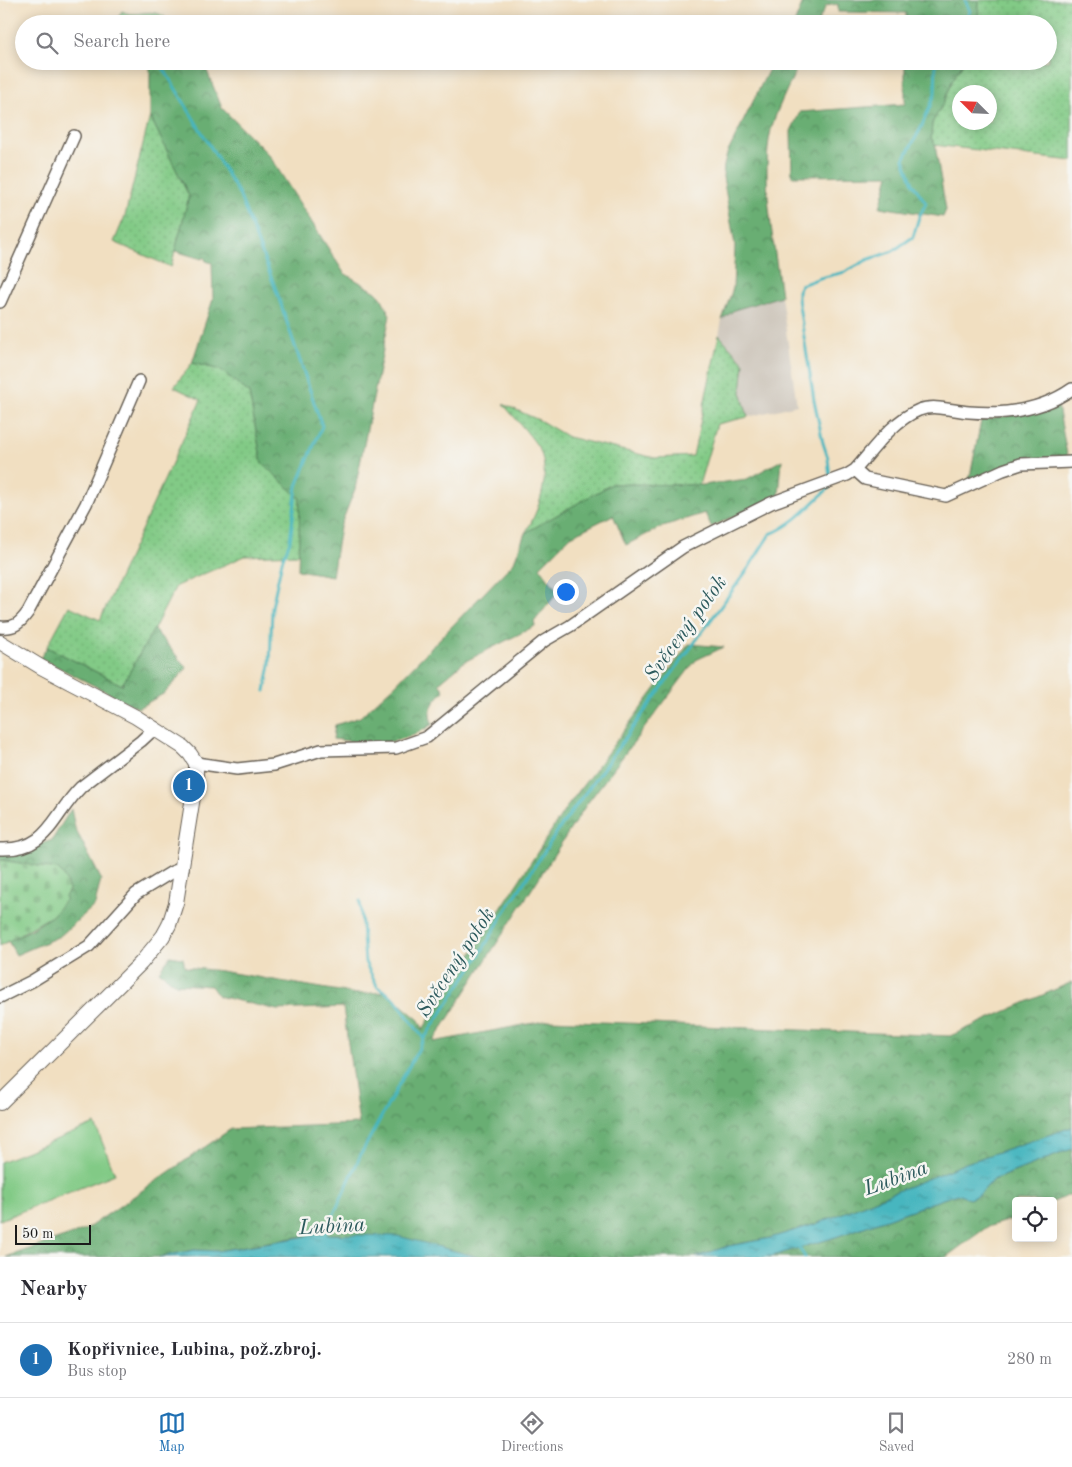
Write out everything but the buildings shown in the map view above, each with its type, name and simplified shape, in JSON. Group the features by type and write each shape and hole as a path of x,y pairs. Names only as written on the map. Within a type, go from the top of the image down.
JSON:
{"street":[{"path":"0,302 74,136"},
{"path":"0,627 7,628 19,624 28,612 86,504 139,381"},
{"path":"196,763 237,769 278,765 321,750 396,748 427,736 544,641 570,626 683,547 772,503 855,470 893,428 902,420 920,410 937,408 982,413 1028,409 1050,402 1072,389"},
{"path":"855,470 865,479 946,496 1003,470 1021,464 1072,462"},
{"path":"0,642 40,666 155,728 183,747 196,763 196,778 183,868 170,925 155,947 122,982 0,1103"},
{"path":"3,849 15,850 36,841 48,831 81,788 155,728"},
{"path":"0,997 32,981 89,946 136,894 172,872 183,868"}],"shaded area":[{"path":"781,296 797,405 748,417 741,392 744,363 719,335 722,320 734,310"}],"green space":[{"path":"804,0 979,0 978,15 906,15 906,13 838,12 838,4 826,6 822,15 798,15"},
{"path":"979,0 1072,0 1072,161 934,145 931,137 932,123 959,70 1057,70 1057,15 978,15"},
{"path":"122,11 131,14 150,12 160,15 120,15"},
{"path":"150,70 207,70 222,108 269,155 344,273 376,292 381,297 390,315 355,489 340,527 332,576 298,570 300,498 262,463 249,393 221,370 192,363 213,299 212,263 206,261 204,257 202,259 175,251 189,196 150,116"},
{"path":"769,70 796,70 774,121 767,159 770,218 781,296 734,310 722,320 733,288 735,245 723,177 727,154"},
{"path":"905,70 959,70 932,123 931,137 935,145 946,210 943,217 880,207 889,175 792,176 791,131 800,112 905,104"},
{"path":"150,116 189,196 171,267 114,242 125,216"},
{"path":"719,335 744,363 741,392 748,417 717,424 699,485 612,484 525,533 535,515 542,494 544,484 543,463 539,448 503,404 541,421 568,437 655,458 693,456"},
{"path":"192,363 221,370 249,393 262,463 300,497 299,554 245,556 176,586 122,685 47,647 69,606 100,620 201,400 174,387"},
{"path":"1058,406 1068,460 1019,463 969,482 981,421"},
{"path":"782,460 779,495 711,527 705,513 663,526 626,545 613,515 571,536 540,567 558,592 534,622 535,626 464,662 439,683 444,691 432,706 430,715 433,724 420,732 396,741 373,743 333,739 335,725 360,717 395,685 514,562 525,533 612,484 703,485 747,479"},
{"path":"154,629 187,668 165,693 138,708 40,658 47,647 122,685"},
{"path":"689,644 724,647 696,660 586,805 433,1042 550,1020 950,1036 1072,982 1072,1127 966,1163 816,1224 770,1238 728,1246 696,1257 478,1257 338,1234 309,1235 217,1251 194,1250 159,1257 6,1257 85,1230 231,1129 359,1124 343,1007 277,1010 218,996 211,986 176,984 159,971 170,956 183,958 185,967 221,971 357,994 386,992 419,1020 423,1029 566,808"},
{"path":"71,809 75,828 101,879 95,905 60,936 16,955 8,941 32,929 53,915 69,890 63,875 57,869 0,860 0,853 14,854 52,840"},
{"path":"0,860 57,869 63,875 69,890 64,898 66,899 53,915 0,946"},
{"path":"95,1124 115,1174 0,1220 0,1162"},
{"path":"1072,1149 1072,1194 1057,1200 1057,1197 1012,1197 1012,1219 987,1227 946,1257 769,1257 833,1238 957,1194 969,1199 979,1195 993,1180"}],"water":[{"path":"1072,1127 1072,1149 993,1180 979,1195 969,1199 957,1194 833,1238 769,1257 696,1257 728,1246 770,1238 816,1224 966,1163"},
{"path":"320,1234 398,1236 478,1257 159,1257 194,1250 217,1251"}],"waterway":[{"name":"Svěcený potok","path":"965,0 970,11 968,15"},
{"path":"164,70 239,194 275,287 322,426 297,486 290,541 282,561 272,607 270,665 265,691"},
{"name":"Svěcený potok","path":"830,479 828,458 814,400 798,291 801,285 845,272 867,260 893,251 913,237 919,217 926,203 913,184 904,159 921,128 935,94 936,70"},
{"name":"Svěcený potok","path":"323,1238 362,1152 424,1039 559,829 748,569 770,534 786,526 801,514 829,488 829,485"},
{"path":"360,901 365,962 377,986 395,999 424,1039"},
{"path":"797,1245 805,1257"}],"place":[{"name":"Kopřivnice, Lubina, pož.zbroj.","path":"189,786"}],"water label":[{"name":"Lubina","path":"896,1179"},
{"name":"Lubina","path":"332,1227"}]}
